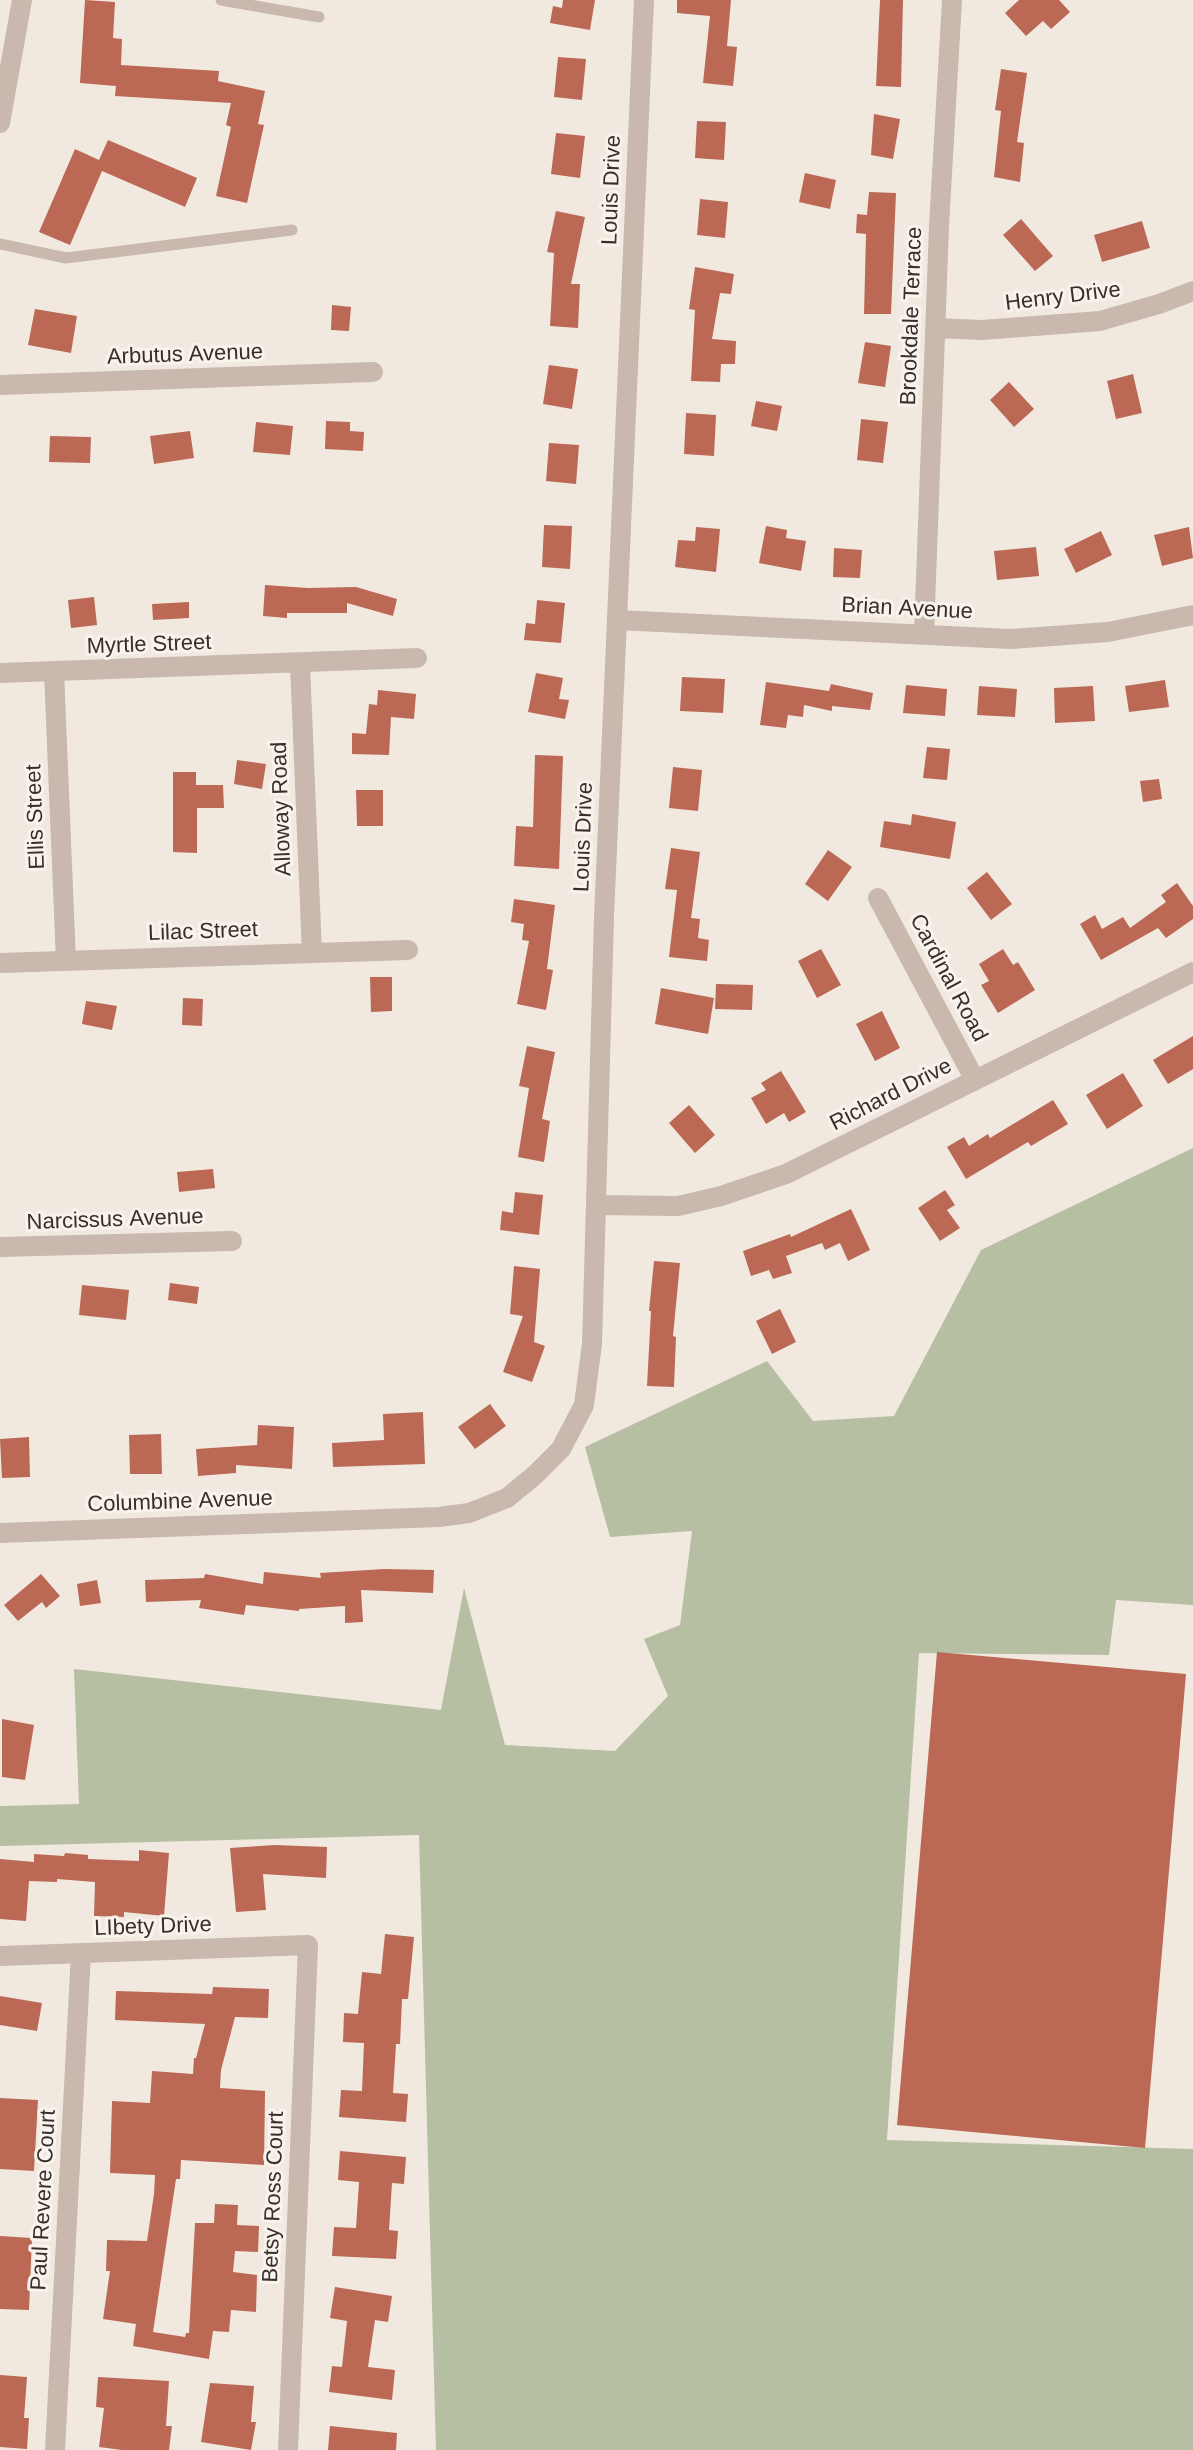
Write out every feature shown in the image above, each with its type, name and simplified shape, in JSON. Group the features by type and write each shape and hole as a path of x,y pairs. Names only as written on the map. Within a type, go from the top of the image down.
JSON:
{"street":[{"path":"0,123 22,0"},
{"name":"Louis Drive","path":"362,1520 469,1513 507,1498 561,1449 584,1405 592,1344 604,917 644,0"},
{"name":"Brookdale Terrace","path":"924,633 952,0"},
{"name":"Henry Drive","path":"936,328 982,330 1100,321 1193,291"},
{"name":"Arbutus Avenue","path":"0,385 373,372"},
{"name":"Brian Avenue","path":"617,620 1011,639 1108,632 1193,615"},
{"name":"Myrtle Street","path":"0,673 417,658"},
{"name":"Alloway Road","path":"300,664 312,953"},
{"name":"Ellis Street","path":"54,672 66,961"},
{"name":"Cardinal Road","path":"878,898 975,1080"},
{"name":"Lilac Street","path":"0,963 408,950"},
{"name":"Richard Drive","path":"596,1205 678,1206 721,1196 786,1174 1193,972"},
{"name":"Narcissus Avenue","path":"0,1247 232,1241"},
{"name":"Columbine Avenue","path":"0,1533 362,1520"},
{"name":"LIbety Drive","path":"0,1956 308,1945"},
{"name":"Betsy Ross Court","path":"288,2450 308,1945"},
{"name":"Paul Revere Court","path":"55,2450 81,1953"}],"lane":[{"path":"221,0 319,17"},
{"path":"0,244 66,258 292,230"}],"green space":[{"path":"1193,1148 1193,1605 1116,1600 1109,1655 919,1653 887,2140 1193,2149 1193,2450 436,2450 419,1835 0,1846 0,1806 79,1804 74,1669 441,1710 464,1588 505,1745 615,1751 668,1696 644,1639 680,1625 692,1531 610,1537 585,1447 767,1361 813,1421 894,1416 981,1250"}],"building":[{"path":"85,0 115,2 113,38 122,39 121,65 219,71 218,81 265,91 258,124 264,125 247,203 216,196 231,127 226,125 231,103 115,96 116,86 80,83"},
{"path":"563,0 595,0 590,30 550,23 553,6 562,8"},
{"path":"677,0 731,0 727,46 737,47 733,86 703,83 710,16 677,13"},
{"path":"880,0 903,0 901,87 876,86"},
{"path":"1019,0 1059,0 1070,12 1051,29 1043,21 1026,36 1005,13"},
{"path":"558,57 586,59 582,100 554,97"},
{"path":"1001,69 1027,73 1017,142 1024,143 1020,182 994,177 1001,111 995,110"},
{"path":"874,114 900,119 893,159 871,155"},
{"path":"697,121 726,122 724,160 695,158"},
{"path":"556,133 585,136 580,178 551,174"},
{"path":"108,140 197,178 185,207 102,171 70,245 39,232 75,149 99,160"},
{"path":"805,173 836,180 830,209 799,202"},
{"path":"869,192 896,193 891,314 864,314 866,234 856,233 857,214 867,215"},
{"path":"700,199 728,202 725,238 697,235"},
{"path":"556,211 585,217 571,284 580,284 578,328 550,326 554,253 547,252"},
{"path":"1021,219 1053,256 1035,271 1003,235"},
{"path":"1142,221 1150,248 1102,262 1094,235"},
{"path":"695,267 734,274 731,294 720,293 712,339 736,341 735,364 721,364 720,382 691,381 695,310 689,309"},
{"path":"332,305 351,307 349,331 331,330"},
{"path":"35,309 77,316 71,353 28,345"},
{"path":"865,342 891,346 885,387 858,383"},
{"path":"549,365 578,369 572,409 543,404"},
{"path":"1133,374 1142,413 1116,419 1107,381"},
{"path":"1009,382 1034,409 1014,427 990,400"},
{"path":"756,401 782,406 777,431 751,426"},
{"path":"686,413 716,415 714,456 684,454"},
{"path":"861,419 888,422 883,463 857,460"},
{"path":"326,421 350,422 350,431 364,432 363,451 325,449"},
{"path":"256,422 293,426 290,455 253,452"},
{"path":"190,431 194,458 154,464 150,436"},
{"path":"50,436 91,437 90,463 49,462"},
{"path":"549,443 579,445 576,484 546,481"},
{"path":"544,525 572,526 570,569 542,567"},
{"path":"766,526 787,530 786,538 806,541 801,571 759,563"},
{"path":"696,527 720,529 716,572 675,567 678,540 695,541"},
{"path":"1189,527 1193,558 1162,566 1154,535"},
{"path":"1101,531 1112,555 1076,573 1064,549"},
{"path":"1036,547 1039,576 997,580 994,551"},
{"path":"834,548 862,550 860,578 833,577"},
{"path":"265,585 356,587 397,599 393,616 347,603 347,613 287,613 287,618 263,616"},
{"path":"94,597 97,625 71,628 68,600"},
{"path":"537,600 565,603 561,643 524,640 526,623 535,624"},
{"path":"189,602 189,618 153,620 152,604"},
{"path":"536,673 563,678 559,699 569,700 565,719 528,712"},
{"path":"682,677 725,679 723,713 680,711"},
{"path":"1165,680 1169,707 1129,712 1125,686"},
{"path":"766,682 829,691 831,684 873,693 870,710 832,706 832,711 804,705 803,717 788,715 786,728 760,725"},
{"path":"906,685 947,689 945,716 903,713"},
{"path":"979,686 1017,689 1015,717 977,715"},
{"path":"1093,686 1095,721 1055,723 1054,688"},
{"path":"378,690 416,694 414,719 391,717 389,755 352,754 352,733 366,734 369,704 377,705"},
{"path":"927,747 950,749 947,780 923,778"},
{"path":"535,755 563,756 559,869 514,866 516,826 533,827"},
{"path":"237,760 266,764 262,789 234,784"},
{"path":"673,767 702,770 698,811 669,808"},
{"path":"173,772 196,772 196,785 223,785 224,808 197,808 197,853 173,852"},
{"path":"1159,779 1162,799 1143,802 1140,781"},
{"path":"356,790 383,790 383,826 357,826"},
{"path":"912,814 956,822 950,859 880,847 884,821 911,825"},
{"path":"671,848 700,852 691,918 700,919 698,938 709,940 707,961 669,957 677,890 665,889"},
{"path":"828,850 852,867 828,901 805,884"},
{"path":"987,872 1012,904 991,920 967,888"},
{"path":"1177,883 1193,906 1193,919 1166,938 1158,928 1101,960 1080,924 1095,915 1102,929 1123,917 1130,928 1166,902 1161,895"},
{"path":"514,899 555,905 547,969 553,970 546,1010 517,1004 529,941 522,940 524,924 511,922"},
{"path":"821,949 841,985 817,998 798,961"},
{"path":"1003,949 1013,965 1018,962 1035,990 998,1013 981,985 989,981 979,964"},
{"path":"370,977 392,977 392,1011 371,1012"},
{"path":"716,984 753,985 752,1010 715,1009"},
{"path":"661,988 714,998 708,1034 655,1024"},
{"path":"183,998 203,999 202,1026 182,1025"},
{"path":"86,1001 117,1006 112,1030 82,1024"},
{"path":"882,1011 900,1048 875,1061 856,1024"},
{"path":"1193,1036 1193,1069 1168,1084 1153,1060"},
{"path":"527,1046 555,1052 542,1119 550,1121 544,1162 518,1157 529,1088 519,1086"},
{"path":"781,1071 806,1112 789,1122 784,1113 766,1124 751,1098 766,1090 761,1083"},
{"path":"1123,1073 1143,1106 1107,1129 1086,1095"},
{"path":"1053,1100 1068,1124 1031,1146 1028,1142 966,1179 947,1147 964,1137 969,1146 988,1134 990,1138"},
{"path":"689,1105 715,1135 695,1153 669,1123"},
{"path":"213,1169 215,1188 179,1192 177,1172"},
{"path":"945,1190 955,1205 947,1210 960,1228 940,1241 918,1208"},
{"path":"515,1192 543,1195 539,1235 500,1230 502,1211 513,1213"},
{"path":"851,1209 870,1250 848,1261 840,1243 825,1250 822,1243 786,1256 792,1273 773,1279 769,1270 751,1276 743,1251 790,1234 791,1237"},
{"path":"654,1261 680,1263 673,1336 676,1337 674,1387 647,1386"},
{"path":"514,1266 540,1269 534,1342 545,1346 532,1382 503,1372 523,1316 510,1314"},
{"path":"170,1283 199,1287 197,1304 168,1300"},
{"path":"82,1285 129,1290 126,1320 79,1315"},
{"path":"780,1309 796,1342 772,1354 756,1321"},
{"path":"490,1404 506,1426 475,1449 458,1427"},
{"path":"423,1412 425,1464 333,1467 332,1443 384,1440 383,1414"},
{"path":"258,1425 294,1427 292,1469 236,1465 236,1473 198,1476 196,1449 257,1445"},
{"path":"161,1434 162,1474 130,1474 129,1435"},
{"path":"29,1437 30,1477 2,1478 0,1439"},
{"path":"434,1570 433,1593 361,1590 363,1622 345,1623 345,1606 299,1611 246,1605 244,1615 199,1608 201,1600 146,1602 145,1580 204,1578 205,1574 263,1584 264,1572 321,1578 320,1573"},
{"path":"41,1574 60,1596 46,1608 42,1602 18,1621 4,1605"},
{"path":"97,1580 101,1603 80,1606 77,1584"},
{"path":"937,1652 1186,1674 1145,2148 897,2125"},
{"path":"2,1719 34,1725 25,1780 2,1777"},
{"path":"275,1845 327,1847 326,1878 263,1874 266,1910 236,1912 230,1848"},
{"path":"139,1850 169,1853 164,1916 124,1912 124,1917 94,1916 95,1882 57,1879 57,1882 29,1881 26,1921 0,1919 0,1859 34,1862 34,1854 64,1856 65,1853 88,1855 88,1859 139,1861"},
{"path":"385,1934 414,1937 408,1999 402,1999 393,2093 408,2094 406,2122 339,2117 341,2090 362,2091 364,2043 343,2042 344,2013 358,2014 362,1972 381,1974"},
{"path":"213,1987 269,1989 268,2018 235,2017 221,2070 220,2088 265,2091 264,2165 181,2160 153,2332 185,2337 189,2333 195,2223 214,2223 215,2204 238,2205 237,2225 259,2226 258,2252 235,2251 233,2272 257,2275 256,2312 231,2310 229,2332 213,2331 209,2359 133,2346 136,2324 103,2319 110,2271 106,2271 107,2240 147,2241 155,2175 110,2173 112,2101 150,2103 152,2071 193,2074 194,2058 205,2024 115,2020 116,1991 212,1994"},
{"path":"0,1996 42,2003 37,2031 0,2025"},
{"path":"0,2098 38,2100 34,2171 0,2169"},
{"path":"340,2151 406,2157 404,2184 392,2183 389,2230 398,2231 396,2259 332,2256 334,2227 356,2228 359,2182 338,2180"},
{"path":"0,2236 32,2238 29,2310 0,2309"},
{"path":"335,2287 392,2296 388,2322 375,2320 368,2367 395,2370 392,2400 329,2392 332,2366 342,2367 347,2321 330,2318"},
{"path":"0,2375 27,2377 24,2418 29,2418 27,2449 0,2447"},
{"path":"98,2377 169,2381 166,2426 172,2426 169,2450 99,2447 104,2408 96,2407"},
{"path":"210,2383 254,2386 251,2422 256,2422 251,2450 201,2442"},
{"path":"330,2426 397,2433 396,2450 328,2450"}]}
